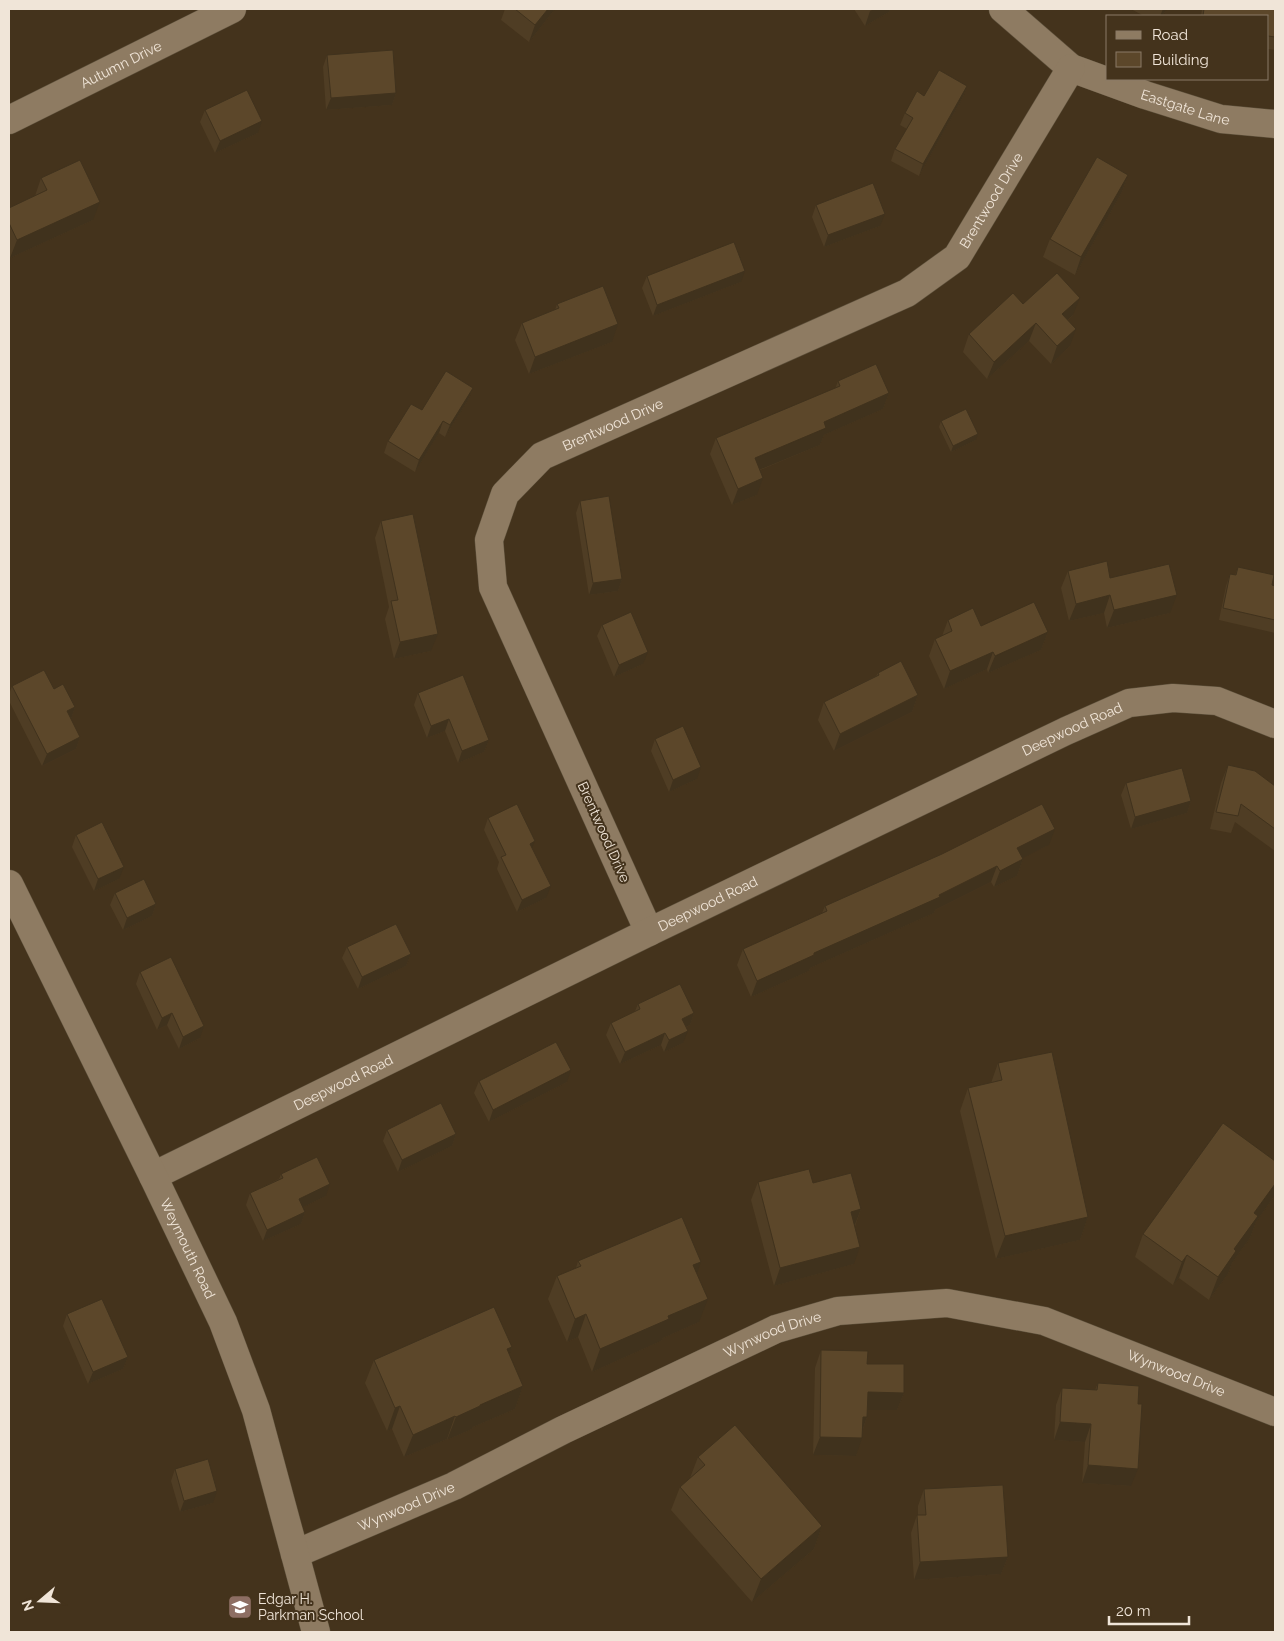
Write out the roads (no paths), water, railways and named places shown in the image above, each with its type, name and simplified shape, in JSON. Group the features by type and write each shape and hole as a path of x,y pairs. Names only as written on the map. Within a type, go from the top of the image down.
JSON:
{"street":[{"name":"Autumn Drive","path":"9,120 232,9"},
{"name":"Eastgate Lane","path":"1002,9 1071,68 1145,95 1221,119 1275,124"},
{"name":"Brentwood Drive","path":"649,932 493,587 490,540 505,494 542,456 907,293 957,257 1071,68"},
{"name":"Deepwood Road","path":"153,1176 649,932 1066,731 1129,703 1173,698 1217,701 1275,724"},
{"name":"Weymouth Road","path":"9,884 223,1322 256,1410 316,1632"},
{"name":"Wynwood Drive","path":"295,1554 454,1486 563,1430 776,1329 838,1311 947,1303 1044,1321 1275,1412"}],"place":[{"name":"Edgar H. Parkman School","path":"240,1607"}]}
